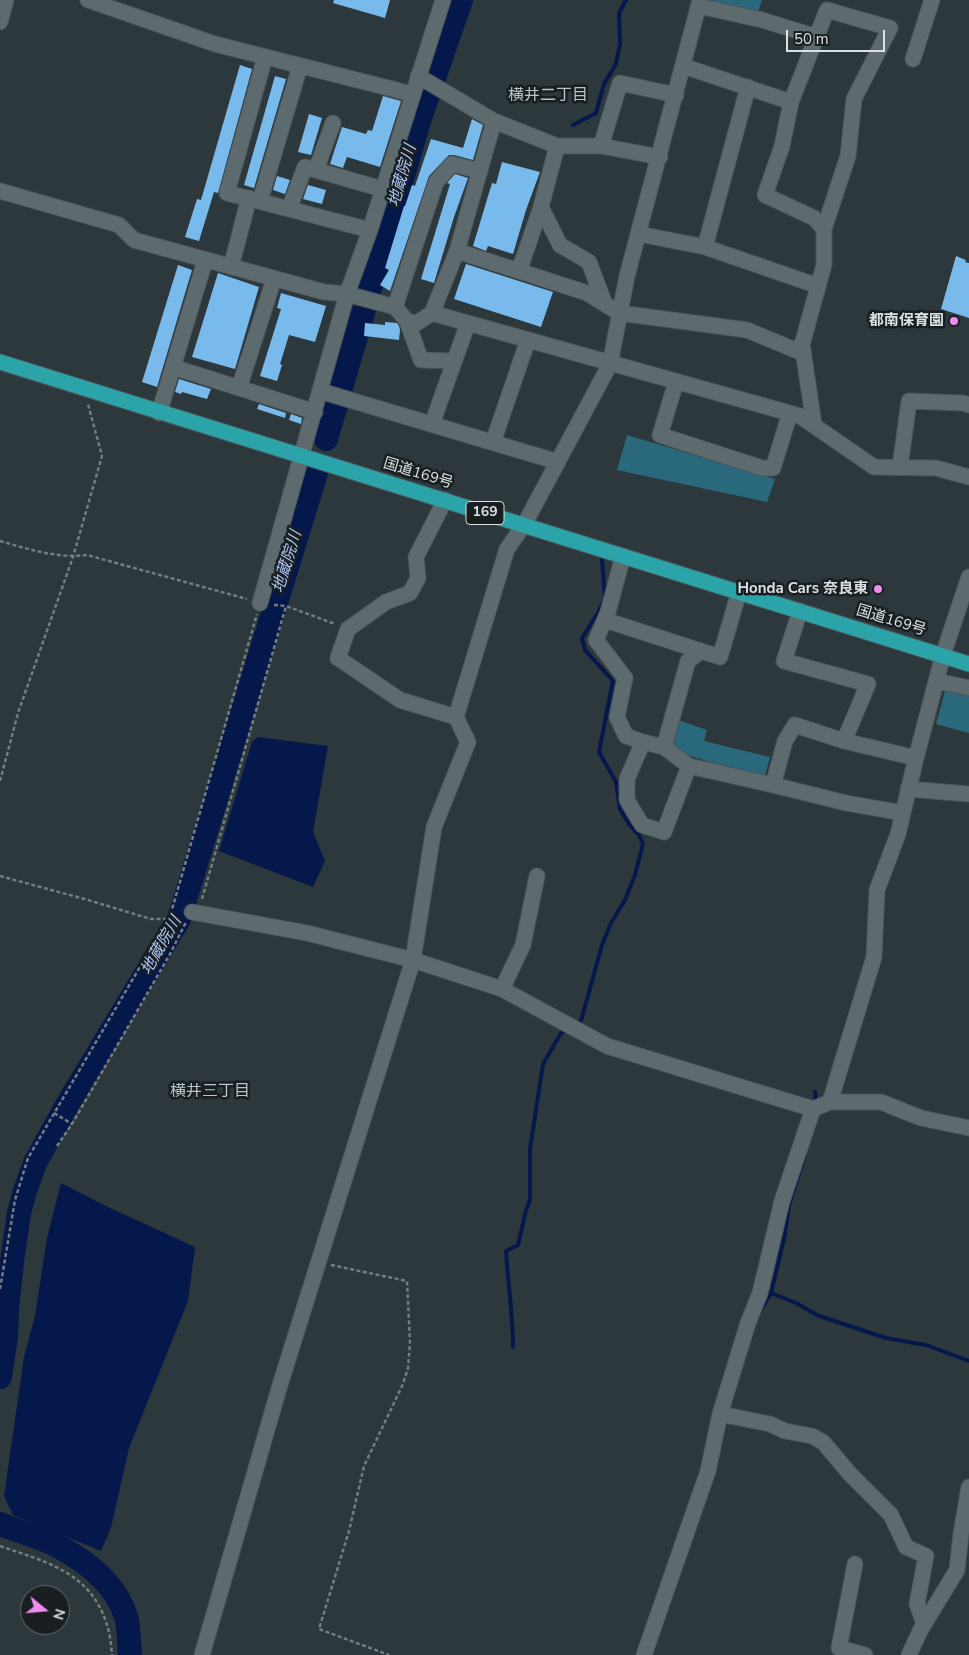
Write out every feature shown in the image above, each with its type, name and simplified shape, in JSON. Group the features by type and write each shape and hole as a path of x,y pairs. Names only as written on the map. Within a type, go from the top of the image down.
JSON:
{"highway":[{"name":"国道169号","path":"0,362 969,664"}],"street":[{"path":"0,22 6,0"},
{"path":"88,0 215,44 412,94"},
{"path":"260,603 315,412 333,395 359,298 370,230 412,94 423,79 443,0"},
{"path":"913,59 932,0"},
{"path":"202,1655 280,1385 413,960 434,827 468,742 456,717 507,549 524,525 610,364 627,276 660,157 699,3 817,37"},
{"path":"457,251 587,293 619,313 746,330 800,352 824,264 824,228 848,156 854,99 890,28 827,10 791,102 782,146 765,195 814,218 824,228"},
{"path":"265,57 227,193 370,230"},
{"path":"231,268 300,66"},
{"path":"683,66 791,102"},
{"path":"423,79 494,121 557,146 601,146 660,157"},
{"path":"601,146 620,83 676,95"},
{"path":"705,247 748,87"},
{"path":"406,321 417,323 432,313 457,251 494,121"},
{"path":"316,170 333,123"},
{"path":"519,271 541,207 557,146"},
{"path":"395,307 436,182 452,164 480,171"},
{"path":"289,209 305,167 382,190"},
{"path":"0,191 119,224 134,240 205,261 324,292 395,307 406,321 421,360 454,361"},
{"path":"541,207 560,245 590,262 604,302"},
{"path":"639,234 705,247 818,286"},
{"path":"159,413 205,261"},
{"path":"239,388 274,279"},
{"path":"432,313 800,416 874,467 936,468 969,477"},
{"path":"432,424 468,323"},
{"path":"493,442 528,340"},
{"path":"802,343 814,425"},
{"path":"173,367 315,412"},
{"path":"676,382 660,435 762,468 773,468 790,413"},
{"path":"333,395 558,462"},
{"path":"900,467 909,401 962,402 969,405"},
{"path":"446,500 416,557 418,578 410,594 386,602 348,630 338,658 400,700 456,717"},
{"path":"623,556 605,620 596,640 624,678 617,717 626,736 664,747 689,766 846,803 903,813"},
{"path":"830,1102 874,957 877,890 898,834 942,656 969,577"},
{"path":"605,620 720,657 739,592"},
{"path":"800,611 784,661 868,684 844,741"},
{"path":"664,747 688,661 701,651"},
{"path":"936,682 969,688"},
{"path":"773,785 785,741 795,724 844,741 916,758"},
{"path":"643,742 627,779 627,800 642,825 664,832 689,766"},
{"path":"908,789 969,794"},
{"path":"502,989 523,945 537,876"},
{"path":"189,910 307,933 413,960 502,989 607,1046 813,1109 830,1102 881,1102 921,1118 969,1128"},
{"path":"644,1655 708,1472 725,1415 748,1323 760,1293 782,1201 813,1109"},
{"path":"725,1415 770,1424 785,1431 812,1436 823,1442 850,1474 891,1515 906,1547 926,1556 917,1604 924,1624"},
{"path":"909,1655 924,1624 957,1570 969,1487"},
{"path":"855,1564 839,1648 865,1655"}],"path":[{"path":"0,781 18,713 73,557 102,456 84,388"},
{"path":"0,541 30,550 73,557 87,555 260,603 286,606 348,630"},
{"path":"0,1289 15,1200 28,1158 168,919 173,906 260,603"},
{"path":"57,1146 170,954 189,910 286,606"},
{"path":"0,876 151,919 168,919"},
{"path":"173,906 189,910"},
{"path":"54,1112 71,1123"},
{"path":"318,1263 407,1281 410,1343 408,1368 403,1384 364,1466 349,1530 319,1629 389,1655"},
{"path":"0,1546 53,1565 81,1582 97,1602 107,1625 112,1655"}],"shaded area":[{"path":"713,0 762,0 757,16 716,7"},
{"path":"627,435 775,479 767,502 617,470"},
{"path":"945,691 969,696 969,733 936,724"},
{"path":"678,720 707,730 704,741 770,757 764,779 681,753 673,745"}],"water":[{"path":"258,737 328,746 313,832 325,861 313,887 219,851 252,742"},
{"path":"61,1183 195,1247 188,1301 129,1448 111,1528 101,1551 13,1515 4,1496 24,1357 35,1316 47,1238"}],"building":[{"path":"334,0 390,0 385,18 333,3"},
{"path":"240,65 252,69 218,193 214,192 199,241 185,237 197,199 201,200"},
{"path":"275,76 286,79 254,188 244,185"},
{"path":"383,96 401,101 380,167 347,157 343,168 330,164 342,127 366,134 368,130 372,131"},
{"path":"309,114 322,118 311,155 298,152"},
{"path":"472,119 483,125 473,160 449,155 429,176 390,291 380,285 389,270 385,268 404,206 412,185 415,186 431,139 463,148"},
{"path":"502,162 540,172 513,254 488,246 486,251 473,246 492,183 496,184"},
{"path":"455,174 468,178 434,283 421,279 450,184 447,183"},
{"path":"277,176 290,180 285,194 273,190"},
{"path":"308,185 326,190 322,204 303,199"},
{"path":"956,256 969,263 969,318 941,309"},
{"path":"466,264 553,292 541,327 454,299"},
{"path":"178,265 192,270 157,387 142,382"},
{"path":"218,273 259,287 235,369 192,357"},
{"path":"281,293 326,306 315,342 289,335 277,381 260,376 281,309 277,308"},
{"path":"385,322 397,323 400,330 399,340 364,336 365,323 385,325"},
{"path":"179,379 211,389 207,399 175,392"},
{"path":"259,404 286,413 285,418 257,409"},
{"path":"291,414 302,418 301,424 289,420"}],"waterway":[{"name":"地蔵院川","path":"326,439 420,118 461,0"},
{"path":"573,125 596,113 604,84 616,64 620,44 619,13 626,0"},
{"name":"地蔵院川","path":"0,1377 6,1337 13,1254 19,1213 25,1191 35,1163 67,1105 179,919 316,473"},
{"path":"576,1024 581,1021 602,945 611,923 625,900 635,875 643,844 639,835 629,824 620,809 616,782 599,752 613,681 585,650 582,638 605,598 602,560"},
{"path":"513,1347 506,1251 518,1245 530,1200 530,1149 543,1064 561,1033 568,1029"},
{"path":"815,1092 816,1105"},
{"path":"760,1311 771,1293 784,1239 789,1205 805,1155"},
{"path":"771,1293 796,1303 819,1316 886,1338 926,1345 969,1361"},
{"name":"地蔵院川","path":"0,1524 41,1538 66,1550 99,1575 123,1607 128,1624 130,1655"}],"place":[{"name":"都南保育園","path":"954,321"},
{"name":"Honda Cars 奈良東","path":"878,589"}],"district":[{"name":"横井二丁目","path":"548,96"},
{"name":"横井三丁目","path":"210,1092"}]}
